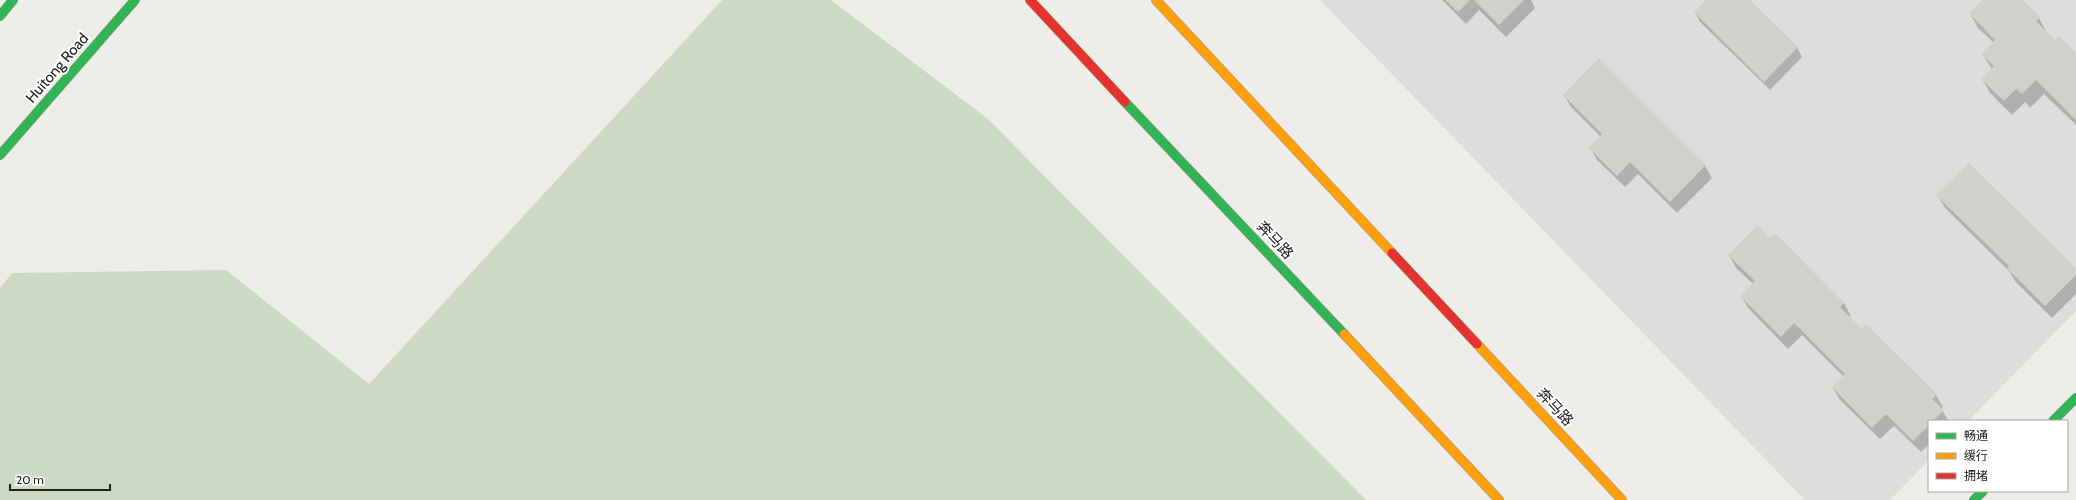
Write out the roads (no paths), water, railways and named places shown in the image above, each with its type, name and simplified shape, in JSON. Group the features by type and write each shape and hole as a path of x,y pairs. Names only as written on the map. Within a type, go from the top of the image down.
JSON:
{"main road":[{"path":"0,16 13,0"},
{"name":"Huitong Road","path":"0,155 135,0"},
{"name":"奔马路","path":"1030,0 1499,500"},
{"name":"奔马路","path":"1156,0 1622,500"},
{"path":"2054,420 2076,398"},
{"path":"1974,500 1982,492"}]}
